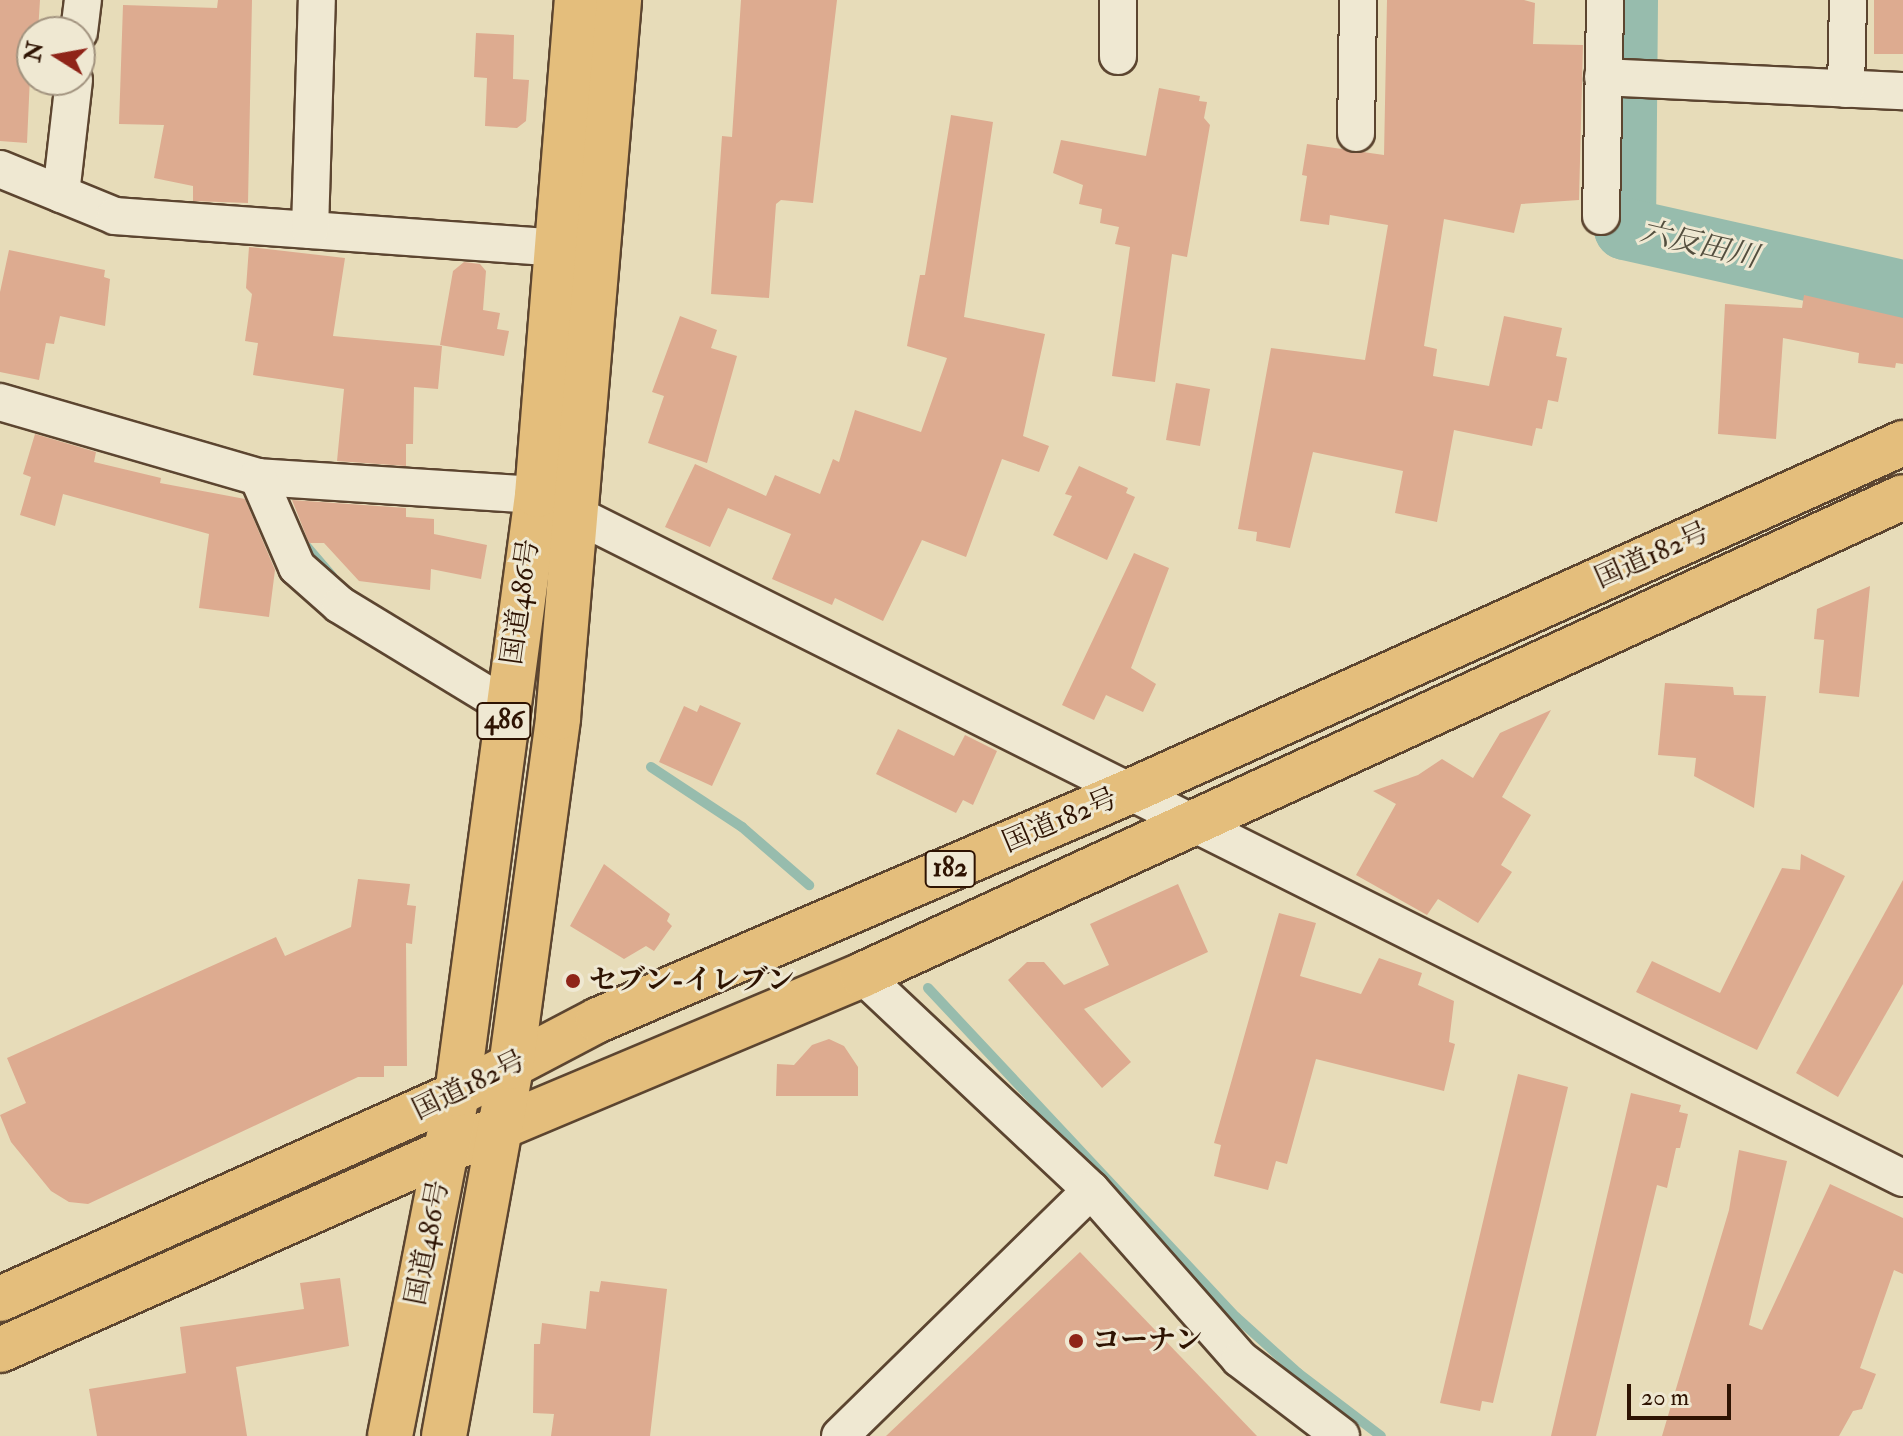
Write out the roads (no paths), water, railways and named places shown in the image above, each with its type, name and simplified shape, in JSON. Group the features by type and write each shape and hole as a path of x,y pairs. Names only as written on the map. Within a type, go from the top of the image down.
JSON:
{"highway":[{"name":"国道486号","path":"390,1436 457,1094 506,706 537,495 577,0"},
{"name":"国道486号","path":"444,1436 511,1067 578,517 619,0"},
{"name":"国道182号","path":"0,1299 457,1094 598,1020 1133,790 1903,443"},
{"name":"国道182号","path":"0,1350 501,1127 862,975 1903,497"}],"street":[{"path":"310,230 317,0"},
{"path":"1118,0 1118,56"},
{"path":"1356,133 1358,0"},
{"path":"1601,216 1618,77 1605,0"},
{"path":"1846,89 1848,0"},
{"path":"1618,77 1903,91"},
{"path":"61,194 72,96"},
{"path":"0,169 115,216 557,248"},
{"path":"0,402 258,477 537,495 1133,790 1903,1178"},
{"path":"258,477 297,567 340,605 506,706"},
{"path":"862,975 1091,1190 1240,1359 1341,1436"},
{"path":"840,1436 1091,1190"}],"waterway":[{"name":"六反田川","path":"1627,0 1625,229 1903,291"},
{"path":"301,540 332,576"},
{"path":"651,767 742,827 809,885"},
{"path":"928,988 1236,1317 1298,1373 1381,1436"}],"place":[{"name":"セブン-イレブン","path":"573,981"},
{"name":"コーナン","path":"1076,1341"}]}
